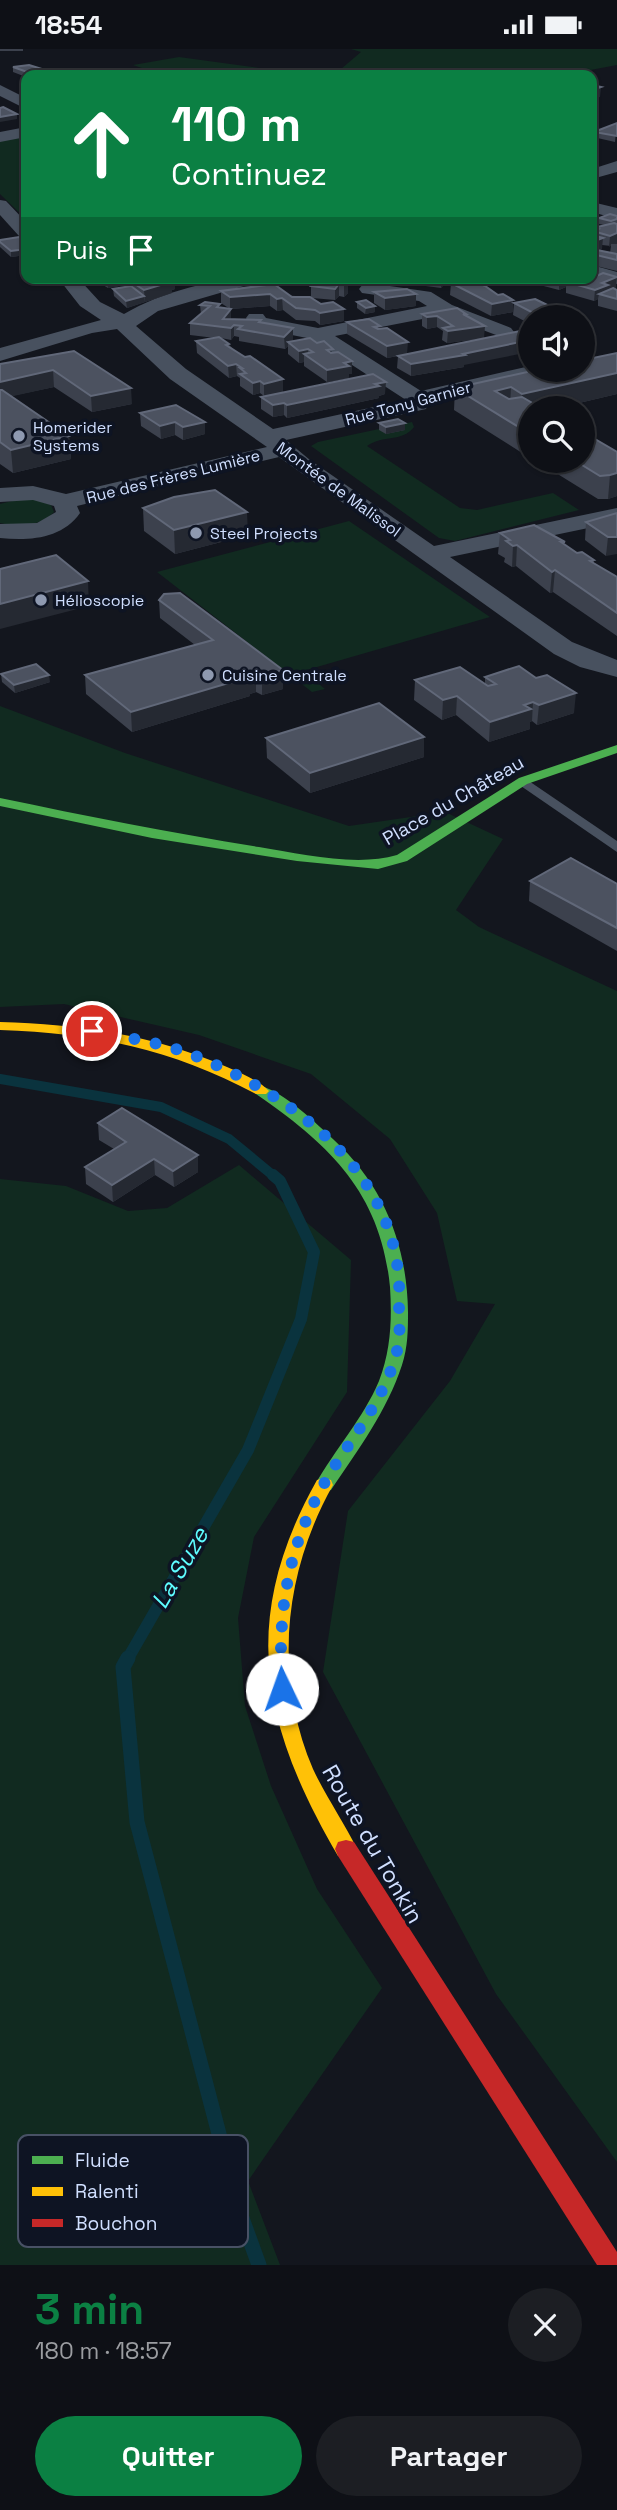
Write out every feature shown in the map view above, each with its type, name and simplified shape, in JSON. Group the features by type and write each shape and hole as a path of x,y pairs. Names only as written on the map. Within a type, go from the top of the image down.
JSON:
{"street":[{"path":"0,90 21,101"},
{"path":"0,137 21,133"},
{"path":"597,172 617,166"},
{"path":"0,205 21,227"},
{"path":"597,208 614,213"},
{"path":"597,218 614,213"},
{"path":"597,272 617,278"},
{"path":"73,284 94,310 102,315 127,321"},
{"path":"0,355 89,328 127,321 151,307 230,284"},
{"path":"373,284 369,289 418,294 444,309 504,332"},
{"path":"256,318 258,323 318,334 444,309"},
{"name":"Montée de Malissol","path":"127,321 126,327 130,332 178,374 563,648 588,670 617,684"},
{"path":"318,334 418,398"},
{"name":"Rue Tony Garnier","path":"275,443 418,404 418,398 518,376"},
{"name":"Rue des Frères Lumière","path":"64,502 275,443"},
{"path":"0,495 40,493 64,502 68,507 68,513 53,526 21,532 0,531"},
{"path":"430,554 617,515"},
{"path":"539,532 573,552"},
{"name":"Montée de Malissol","path":"563,648 590,661 617,669"},
{"name":"Place du Château","path":"0,802 152,834 378,865 395,861 523,781 617,749"},
{"name":"Route du Tonkin","path":"0,1026 41,1025 92,1031 153,1042 203,1059 273,1097 312,1125 342,1152 373,1193 391,1231 401,1276 397,1350 374,1409 333,1469 303,1521 286,1578 279,1640 282,1689 291,1737 319,1803 339,1837 429,1984 577,2207 611,2265"},
{"name":"Route du Tonkin","path":"577,2207 617,2256"}],"lane":[{"path":"523,781 617,848"}],"green space":[{"path":"351,49 617,49 617,65 590,70 340,70 361,52"},
{"path":"179,57 275,70 148,70 133,65"},
{"path":"21,136 21,214 0,194 0,140"},
{"path":"412,422 414,427 404,435 373,442 367,446 460,508 477,510 553,493 579,510 455,541 439,538 311,446 318,442"},
{"path":"20,499 38,500 51,505 54,512 42,521 29,525 0,523 0,504"},
{"path":"349,521 490,617 303,671 325,689 312,692 157,572"},
{"path":"0,706 125,753 349,826 445,812 503,839 456,910 479,927 617,991 617,2162 496,1994 323,1672 348,1511 450,1381 495,1304 457,1301 437,1213 390,1139 311,1074 199,1035 64,1004 0,1007"},
{"path":"239,1165 351,1260 347,1392 254,1537 238,1618 245,1706 271,1786 317,1889 382,1988 248,2181 280,2265 0,2265 0,1179 66,1186 128,1211 167,1208"}],"building":[{"path":"29,65 42,69 22,70 13,67"},
{"path":"0,108 17,114 0,117"},
{"path":"617,123 617,136 597,131"},
{"path":"610,214 617,216 617,219 611,221 599,218"},
{"path":"614,223 617,224 617,233 610,236 597,232 597,227"},
{"path":"19,237 21,250 11,251 0,240"},
{"path":"597,250 617,254 617,260 597,255"},
{"path":"603,273 617,277 602,283 608,285 595,290 574,284 597,284 597,276"},
{"path":"135,284 164,284 144,290"},
{"path":"274,284 292,297 310,297 321,304 333,302 344,309 320,313 296,308 282,298 277,299 270,294 230,297 221,291"},
{"path":"313,284 339,284 335,289 311,286"},
{"path":"453,284 480,284 498,295 503,294 513,300 492,304"},
{"path":"131,286 144,296 126,301 113,289"},
{"path":"613,288 617,290 617,299 599,294"},
{"path":"407,289 416,294 385,298 374,292"},
{"path":"535,299 547,305 518,305 514,303"},
{"path":"366,300 375,306 366,308 357,302"},
{"path":"205,302 231,309 223,319 261,320 259,322 293,328 284,337 238,329 242,326 234,325 231,328 190,323 210,306 200,305"},
{"path":"457,308 485,326 448,331 443,328 453,326 437,316 427,317 422,314"},
{"path":"369,319 380,326 374,327 387,328 408,342 387,346 347,322"},
{"path":"518,331 518,343 463,354 465,355 411,364 398,356"},
{"path":"219,337 229,344 226,345 245,357 250,356 283,379 264,384 260,381 253,383 240,374 246,373 242,368 236,364 228,366 196,341"},
{"path":"310,338 317,343 324,341 333,349 327,350 331,353 338,352 352,361 344,363 349,366 327,370 304,354 313,352 308,349 299,351 288,342"},
{"path":"74,351 131,388 91,396 53,370 0,382 0,364"},
{"path":"617,353 617,373 595,378 595,358"},
{"path":"373,374 386,382 375,384 379,386 287,405 273,405 261,397"},
{"path":"518,374 518,382 576,382 522,394 511,387 495,391 509,399 518,398 518,427 455,388"},
{"path":"0,390 69,436 11,450 0,442"},
{"path":"176,405 205,422 183,427 175,422 160,426 140,413"},
{"path":"398,419 405,423 386,427 379,423"},
{"path":"595,439 617,452 617,473 600,476 595,473"},
{"path":"215,490 247,512 174,530 143,508 174,497"},
{"path":"617,513 617,537 608,537 586,522"},
{"path":"534,525 565,542 561,542 577,553 582,552 594,560 590,561 617,577 617,613 555,570 552,572 517,545 513,546 506,541 510,540 500,533"},
{"path":"56,555 88,581 0,604 0,569"},
{"path":"180,593 283,670 262,676 256,672 247,675 249,677 131,712 85,675 213,640 159,600 164,594"},
{"path":"36,664 49,675 14,685 1,674"},
{"path":"519,666 536,678 547,675 576,693 539,705 533,702 524,705 531,709 490,722 457,696 443,700 415,680 460,667 488,686 496,684 485,677"},
{"path":"379,703 424,737 310,773 266,738"},
{"path":"571,858 617,884 617,928 530,881"},
{"path":"122,1108 198,1155 173,1171 154,1159 112,1185 85,1167 126,1142 98,1123"}],"waterway":[{"name":"La Suze","path":"0,1079 161,1107 229,1139 275,1177"},
{"name":"La Suze","path":"127,1660 248,1450 301,1319 314,1252 280,1181 273,1175"},
{"name":"La Suze","path":"128,1658 123,1667 137,1822 219,2135"},
{"name":"La Suze","path":"248,2235 259,2265"}],"traffic: fast":[{"path":"0,802 152,834 297,857 378,865 402,858 523,781 617,749"},
{"path":"261,1091 316,1131 359,1176 388,1231 396,1262 399,1332 393,1366 371,1413 324,1485"}],"traffic: slow":[{"path":"0,1026 68,1030 135,1041 199,1061 231,1074 261,1091"},
{"path":"324,1485 308,1513 286,1575 278,1642 279,1675 284,1707 297,1753 316,1795 346,1849"}],"traffic: jam":[{"path":"346,1849 611,2265"}],"place":[{"name":"Homerider Systems","path":"19,436"},
{"name":"Steel Projects","path":"196,533"},
{"name":"Hélioscopie","path":"41,600"},
{"name":"Cuisine Centrale","path":"208,675"}],"route":[{"path":"92,1031 153,1042 203,1059 273,1097 312,1125 342,1152 373,1193 391,1231 401,1276 397,1350 374,1409 333,1469 303,1521 286,1578 279,1640 282,1689"}]}
